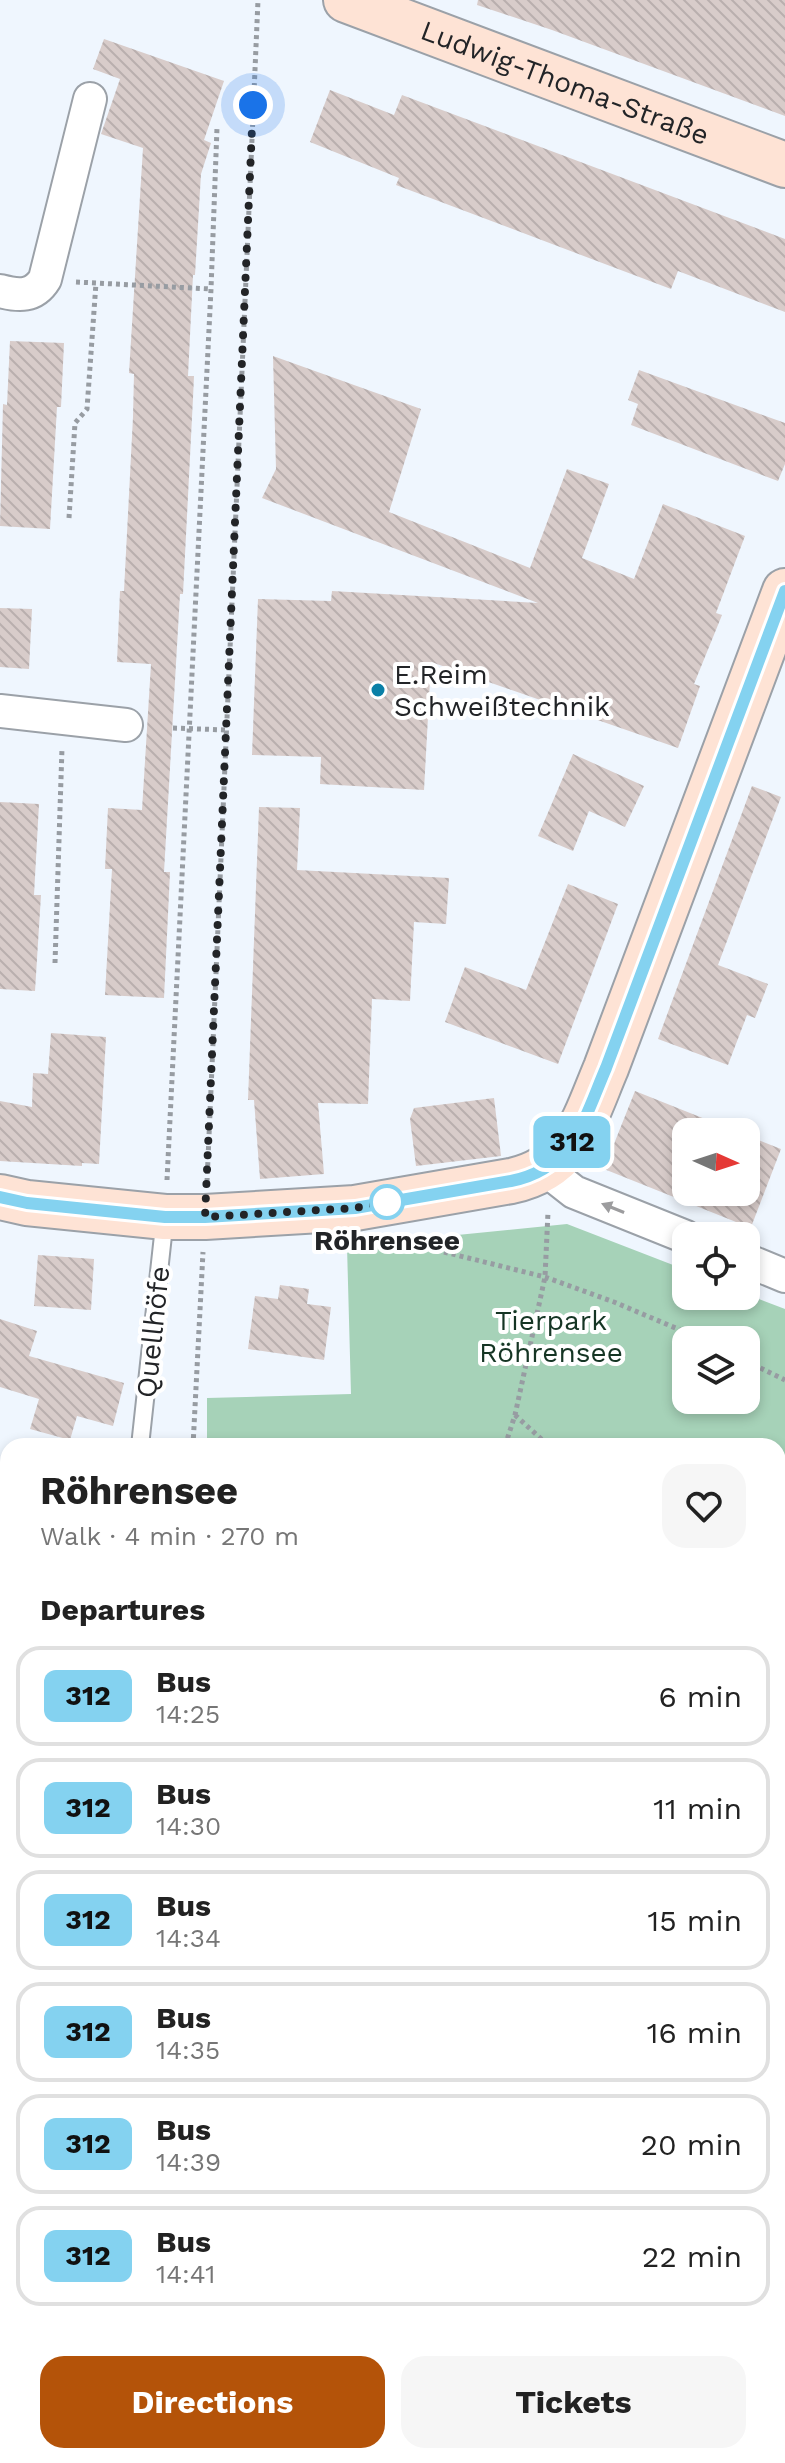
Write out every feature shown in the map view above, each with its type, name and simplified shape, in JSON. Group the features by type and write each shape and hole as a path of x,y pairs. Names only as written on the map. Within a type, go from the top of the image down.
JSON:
{"main road":[{"name":"Ludwig-Thoma-Straße","path":"346,0 785,165"},
{"path":"0,1197 27,1203 185,1217 355,1208 531,1177 547,1189 556,1161 579,1130 606,1068 785,591"}],"street":[{"path":"0,291 23,295 34,292 45,279 90,99"},
{"path":"0,711 126,725"},
{"path":"547,1189 574,1192 672,1231"},
{"path":"760,1266 785,1276"}],"lane":[{"name":"Quellhöfe","path":"142,1438 185,1217"}],"path":[{"path":"185,1217 227,730 258,0"},
{"path":"193,1438 185,1217 190,729 217,128"},
{"path":"45,279 211,289"},
{"path":"69,518 75,423 87,409 96,283"},
{"path":"55,963 63,719"},
{"path":"173,728 227,730"},
{"path":"508,1438 545,1277 547,1189"},
{"path":"444,1252 545,1277 672,1326"},
{"path":"760,1368 785,1380"},
{"path":"515,1415 540,1438"}],"green space":[{"name":"Tierpark Röhrensee","path":"567,1224 672,1265 672,1310 760,1310 760,1299 785,1309 785,1438 207,1438 207,1398 351,1394 347,1246"}],"building":[{"path":"478,0 785,0 785,116 477,5"},
{"path":"104,39 224,81 204,140 211,143 201,174 193,275 188,376 194,376 193,398 164,872 170,872 164,998 105,995 112,869 105,869 108,808 142,810 151,664 117,662 133,417 134,374 129,373 143,148 101,134 120,79 93,69"},
{"path":"330,90 394,115 402,95 785,239 785,312 678,271 671,289 396,185 399,178 310,142"},
{"path":"10,341 64,343 50,529 0,526 3,404 7,405"},
{"path":"273,356 421,409 389,512 530,568 567,469 609,484 582,558 634,579 663,504 745,536 716,613 722,615 694,684 700,686 678,748 431,662 424,790 320,784 321,757 252,755 258,599 331,601 332,591 538,603 262,498 276,469"},
{"path":"639,370 785,423 785,464 778,481 631,425 638,404 628,400"},
{"path":"0,608 32,609 29,669 0,667"},
{"path":"573,754 644,786 625,827 589,811 573,851 538,836"},
{"path":"752,786 781,797 718,965 768,984 755,1018 747,1015 728,1065 658,1039"},
{"path":"0,802 39,804 34,895 41,895 35,991 0,989"},
{"path":"259,807 300,808 297,870 449,878 446,924 414,922 410,1001 372,999 368,1104 318,1103 324,1174 260,1179 254,1100 248,1100"},
{"path":"568,884 618,904 558,1064 445,1022 465,967 526,990"},
{"path":"51,1033 106,1037 99,1164 82,1163 82,1166 0,1161 0,1101 32,1107 33,1073 48,1074"},
{"path":"635,1091 702,1118 672,1118 672,1196 604,1169"},
{"path":"494,1098 501,1156 416,1166 410,1119 414,1108"},
{"path":"760,1141 781,1149 760,1204"},
{"path":"696,1206 759,1206 753,1222 736,1222"},
{"path":"38,1255 94,1259 91,1310 34,1306"},
{"path":"280,1285 309,1289 307,1304 331,1307 324,1360 248,1349 255,1296 278,1299"},
{"path":"0,1319 37,1331 29,1356 124,1383 113,1426 77,1416 71,1438 30,1429 39,1399 0,1387"}],"bus line":[{"name":"312","path":"0,1197 27,1203 165,1217 205,1217 355,1208 511,1181 546,1170 579,1130 606,1068 785,591"}],"place":[{"name":"E.Reim Schweißtechnik","path":"378,690"},
{"name":"Röhrensee","path":"387,1202"}],"route":[{"path":"253,105 205,1217 355,1208 387,1202"}]}
